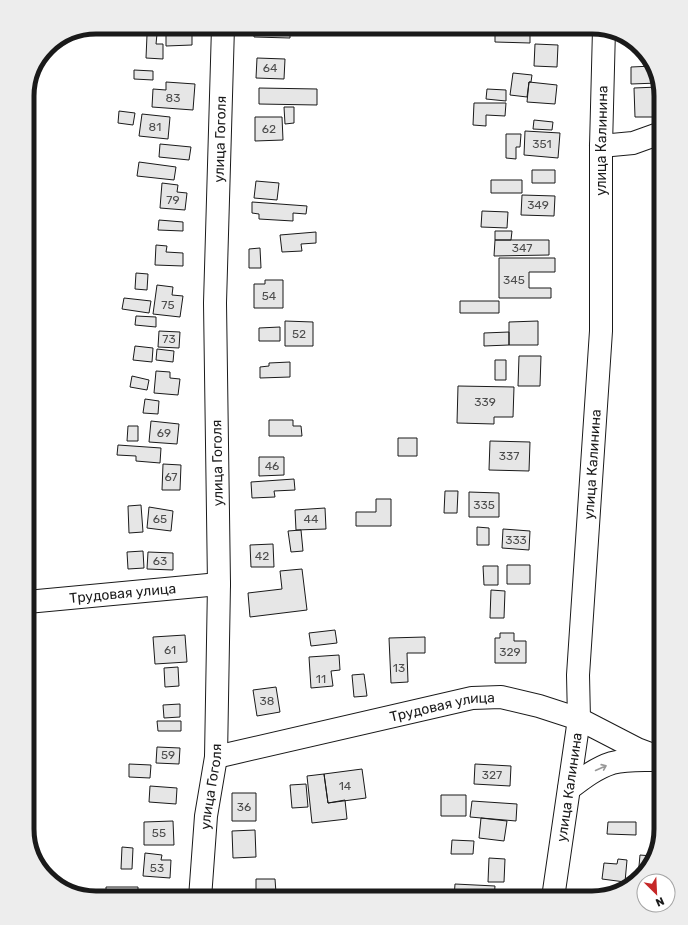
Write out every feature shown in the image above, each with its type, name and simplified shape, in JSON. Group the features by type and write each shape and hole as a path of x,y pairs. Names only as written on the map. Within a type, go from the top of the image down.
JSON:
{"street":[{"name":"улица Гоголя","path":"201,891 206,816 216,757 219,584 215,303 223,34"},
{"name":"улица Калинина","path":"554,891 579,719 578,675 600,332 601,146 604,35"},
{"path":"601,146 632,143 654,135"},
{"name":"Трудовая улица","path":"34,601 219,584"},
{"name":"Трудовая улица","path":"216,757 472,698 501,697 539,706 579,719 654,756"},
{"path":"569,789 595,771 612,763 632,760 654,759"}],"building":[{"path":"157,34 156,44 163,44 163,59 146,58 147,35"},
{"path":"166,34 192,34 192,45 166,46"},
{"path":"254,34 290,34 290,38 254,37"},
{"path":"495,34 530,34 530,43 495,42"},
{"path":"535,44 558,45 557,67 534,66"},
{"path":"257,58 285,59 284,79 256,78"},
{"path":"646,66 652,83 631,84 631,67"},
{"path":"134,70 153,71 153,80 134,79"},
{"path":"513,73 532,75 531,82 529,82 527,97 510,95"},
{"path":"166,82 195,84 193,110 152,107 153,89 166,90"},
{"path":"529,82 557,85 555,104 527,102"},
{"path":"653,87 654,117 635,117 634,88"},
{"path":"259,88 317,89 317,105 259,104"},
{"path":"487,89 506,90 506,101 486,99"},
{"path":"474,103 506,103 505,116 486,115 486,126 473,125"},
{"path":"284,107 294,107 294,123 285,124"},
{"path":"119,111 135,113 133,125 118,123"},
{"path":"142,114 170,117 168,139 139,136"},
{"path":"255,117 282,117 283,140 255,141"},
{"path":"534,120 553,122 552,130 533,129"},
{"path":"525,131 560,133 558,158 524,155"},
{"path":"506,134 521,134 520,147 516,147 516,159 506,158"},
{"path":"160,144 191,147 189,160 159,157"},
{"path":"139,162 176,167 174,180 137,176"},
{"path":"532,170 555,170 555,183 532,183"},
{"path":"491,180 522,180 522,193 491,193"},
{"path":"256,181 279,183 277,200 254,198"},
{"path":"162,183 178,185 177,192 187,193 185,210 160,208"},
{"path":"522,195 555,196 554,216 521,215"},
{"path":"252,202 307,206 306,214 293,213 293,221 259,219 259,214 252,213"},
{"path":"482,211 508,212 507,228 481,227"},
{"path":"159,220 183,222 183,231 158,230"},
{"path":"495,231 512,231 511,240 495,240"},
{"path":"316,232 316,243 301,244 302,251 282,252 280,235"},
{"path":"495,240 549,240 549,255 494,256"},
{"path":"156,245 167,246 166,252 183,253 183,266 155,265"},
{"path":"260,248 261,268 249,268 249,249"},
{"path":"499,258 555,258 555,272 529,272 529,288 551,288 551,298 499,298"},
{"path":"136,273 148,274 147,290 135,289"},
{"path":"265,280 283,280 283,308 254,308 254,284 265,284"},
{"path":"157,285 173,287 172,295 183,296 180,317 153,314"},
{"path":"124,298 151,301 149,313 122,309"},
{"path":"460,301 499,301 499,313 460,313"},
{"path":"136,316 156,317 156,327 135,325"},
{"path":"285,321 313,322 313,346 285,346"},
{"path":"538,321 538,345 509,345 509,322"},
{"path":"280,327 280,341 259,341 259,328"},
{"path":"159,331 180,332 179,348 158,347"},
{"path":"509,332 509,345 484,346 484,333"},
{"path":"135,346 153,348 152,362 133,360"},
{"path":"157,349 174,351 173,362 156,360"},
{"path":"519,356 541,356 540,386 518,386"},
{"path":"495,360 506,360 506,380 495,380"},
{"path":"290,362 290,377 260,378 260,367 269,366 269,363"},
{"path":"156,371 170,372 170,378 180,379 178,395 154,393"},
{"path":"132,376 149,380 147,390 130,387"},
{"path":"458,386 514,387 513,417 494,417 494,424 457,423"},
{"path":"145,399 159,401 158,414 143,413"},
{"path":"269,420 293,420 293,426 301,426 302,436 269,436"},
{"path":"151,421 179,424 177,444 149,442"},
{"path":"128,426 138,426 138,441 127,441"},
{"path":"398,438 417,438 417,456 398,456"},
{"path":"490,441 530,442 529,471 489,470"},
{"path":"118,445 161,448 160,463 136,461 136,456 117,455"},
{"path":"259,457 284,457 284,475 259,476"},
{"path":"163,464 181,465 180,490 162,490"},
{"path":"294,479 295,490 274,491 275,497 252,498 251,482"},
{"path":"445,491 458,491 457,513 444,513"},
{"path":"469,492 499,493 499,517 469,517"},
{"path":"376,499 391,499 391,526 356,526 356,512 376,512"},
{"path":"141,505 143,532 129,533 128,506"},
{"path":"149,507 173,511 171,531 147,528"},
{"path":"325,508 326,529 296,530 295,510"},
{"path":"477,527 489,528 489,545 477,545"},
{"path":"503,529 530,531 529,550 502,548"},
{"path":"301,530 303,551 291,552 288,531"},
{"path":"273,544 274,567 251,567 250,545"},
{"path":"143,551 144,568 128,569 127,552"},
{"path":"148,552 173,553 173,570 147,569"},
{"path":"507,565 530,565 530,584 507,584"},
{"path":"483,566 498,566 498,585 484,585"},
{"path":"302,569 307,610 250,617 248,593 282,589 280,571"},
{"path":"491,590 505,591 504,618 490,618"},
{"path":"335,630 337,643 311,646 309,633"},
{"path":"500,633 514,633 514,641 526,641 526,663 495,663 495,638 500,638"},
{"path":"185,635 187,662 155,664 153,637"},
{"path":"425,637 425,653 407,653 408,682 391,683 389,638"},
{"path":"339,655 340,670 331,671 333,686 311,688 309,657"},
{"path":"178,667 179,686 165,687 164,668"},
{"path":"364,674 367,696 354,697 352,675"},
{"path":"276,687 280,712 257,716 253,690"},
{"path":"180,704 180,717 164,718 163,705"},
{"path":"157,721 181,721 181,731 158,731"},
{"path":"157,747 180,748 179,764 156,763"},
{"path":"129,764 151,765 150,778 129,777"},
{"path":"475,764 511,766 510,786 474,784"},
{"path":"362,769 366,798 328,803 324,774"},
{"path":"324,774 328,803 345,800 347,819 312,823 307,776"},
{"path":"306,784 308,807 292,808 290,785"},
{"path":"150,786 177,788 176,804 149,802"},
{"path":"232,793 256,793 256,821 232,821"},
{"path":"441,795 466,795 466,816 441,816"},
{"path":"472,801 517,804 516,821 470,817"},
{"path":"481,818 507,821 504,841 479,838"},
{"path":"173,821 174,845 144,845 144,822"},
{"path":"608,822 636,822 636,835 607,834"},
{"path":"255,830 256,857 233,858 232,831"},
{"path":"452,840 474,841 473,854 451,854"},
{"path":"122,847 133,848 132,869 121,869"},
{"path":"145,853 162,855 161,860 171,860 170,878 143,876"},
{"path":"640,855 648,856 644,863 639,870"},
{"path":"489,858 505,859 504,882 488,882"},
{"path":"618,859 627,860 625,882 602,879 604,863 617,864"},
{"path":"256,879 275,879 276,891 256,891"},
{"path":"455,884 495,886 495,891 454,891"},
{"path":"106,887 138,887 138,891 106,891"}]}
